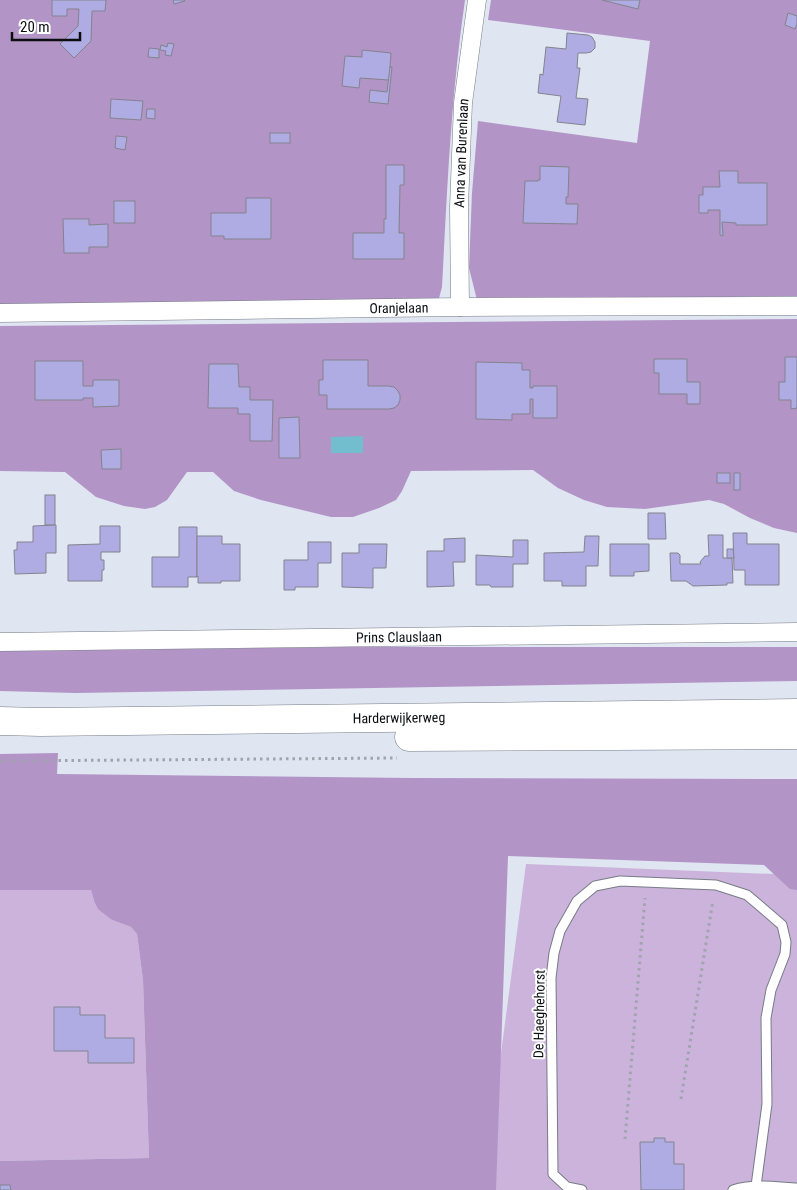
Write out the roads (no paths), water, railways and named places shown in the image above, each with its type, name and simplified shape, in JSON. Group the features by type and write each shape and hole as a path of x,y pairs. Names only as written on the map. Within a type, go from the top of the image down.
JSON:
{"main road":[{"name":"Harderwijkerweg","path":"0,721 797,714"},
{"name":"Harderwijkerweg","path":"0,738 797,735"}],"street":[{"name":"Anna van Burenlaan","path":"460,307 459,207 463,103 476,0"},
{"name":"Oranjelaan","path":"0,312 460,307 797,306"},
{"name":"Prins Clauslaan","path":"0,642 797,632"}],"lane":[{"name":"De Haeghehorst","path":"582,1190 567,1187 553,1174 551,978 554,953 560,932 577,901 595,886 620,881 716,885 747,895 782,925 786,942 785,954 771,990 766,1018 767,1104 756,1186"},
{"path":"733,1190 756,1186 797,1188"}],"water":[{"path":"363,436 363,453 331,453 331,437"}]}
